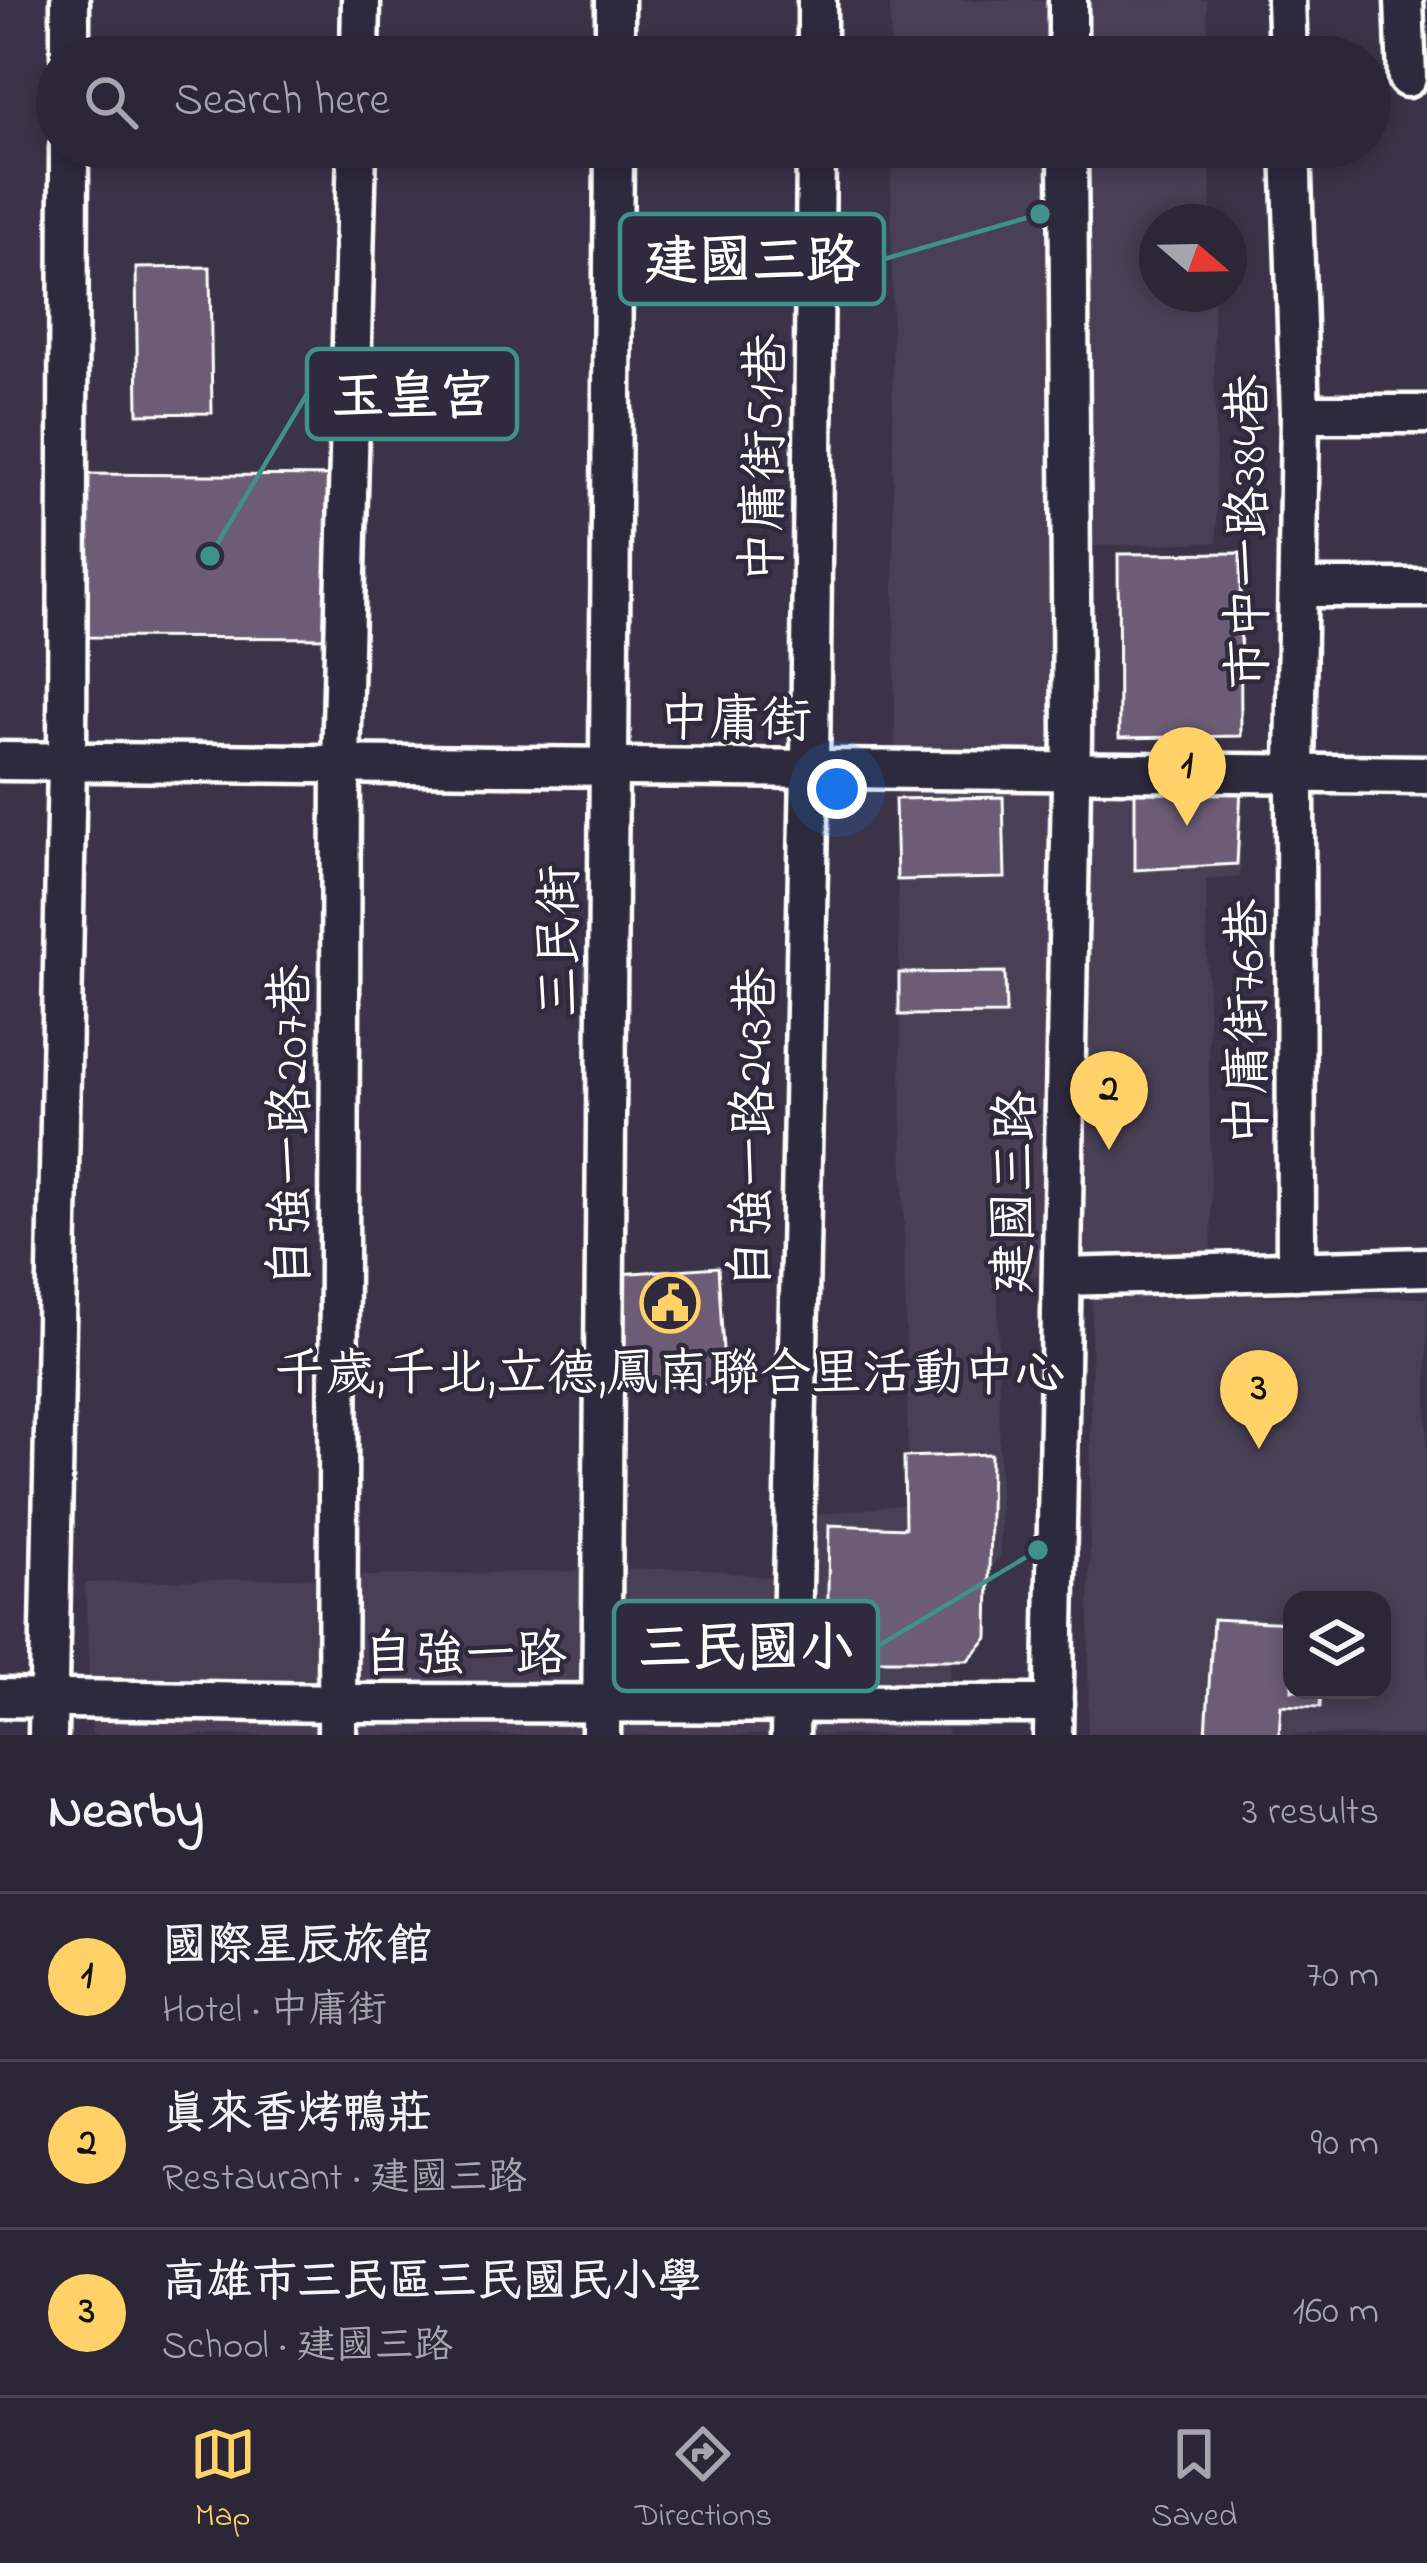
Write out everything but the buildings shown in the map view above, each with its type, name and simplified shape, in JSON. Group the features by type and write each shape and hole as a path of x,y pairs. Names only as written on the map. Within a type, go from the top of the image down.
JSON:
{"street":[{"path":"70,0 70,36"},
{"path":"361,36 362,0"},
{"path":"615,0 615,36"},
{"path":"817,0 817,36"},
{"path":"1068,0 1068,36"},
{"path":"1286,0 1287,36"},
{"path":"1404,0 1407,78"},
{"path":"29,1708 68,168"},
{"name":"自強一路207巷","path":"337,1719 341,765 357,168"},
{"name":"三民街","path":"602,1719 614,168"},
{"name":"中庸街51巷","path":"810,769 816,168"},
{"name":"建國三路","path":"1054,1719 1070,772 1069,168"},
{"name":"市中一路384巷","path":"1293,168 1300,414 1295,774"},
{"path":"1300,414 1427,414"},
{"path":"1300,588 1427,588"},
{"name":"中庸街","path":"0,760 1427,775"},
{"name":"自強一路243巷","path":"789,1720 810,769"},
{"name":"中庸街76巷","path":"1295,774 1296,1270"},
{"path":"1062,1277 1427,1268"},
{"name":"自強一路","path":"29,1708 337,1719 1054,1719"}],"shaded area":[{"path":"890,0 1207,0 1208,36 891,36"},
{"path":"891,168 1210,168 1211,204 1139,204 1139,312 1213,312 1217,542 1092,546 1096,756 1244,761 1240,877 1206,880 1212,1262 998,1279 1000,1555 954,1619 947,1735 92,1735 85,1583 696,1568 809,1583 813,1515 909,1504 895,732"},
{"path":"1092,1294 1427,1298 1427,1735 1088,1735"}],"place":[{"name":"建國三路","path":"1040,214"},
{"name":"玉皇宮","path":"210,556"},
{"name":"國際星辰旅館","path":"1187,826"},
{"name":"真來香烤鴨莊","path":"1109,1150"},
{"name":"千歲,千北,立德,鳳南聯合里活動中心","path":"670,1303"},
{"name":"高雄市三民區三民國民小學","path":"1259,1449"},
{"name":"三民國小","path":"1038,1550"}]}
